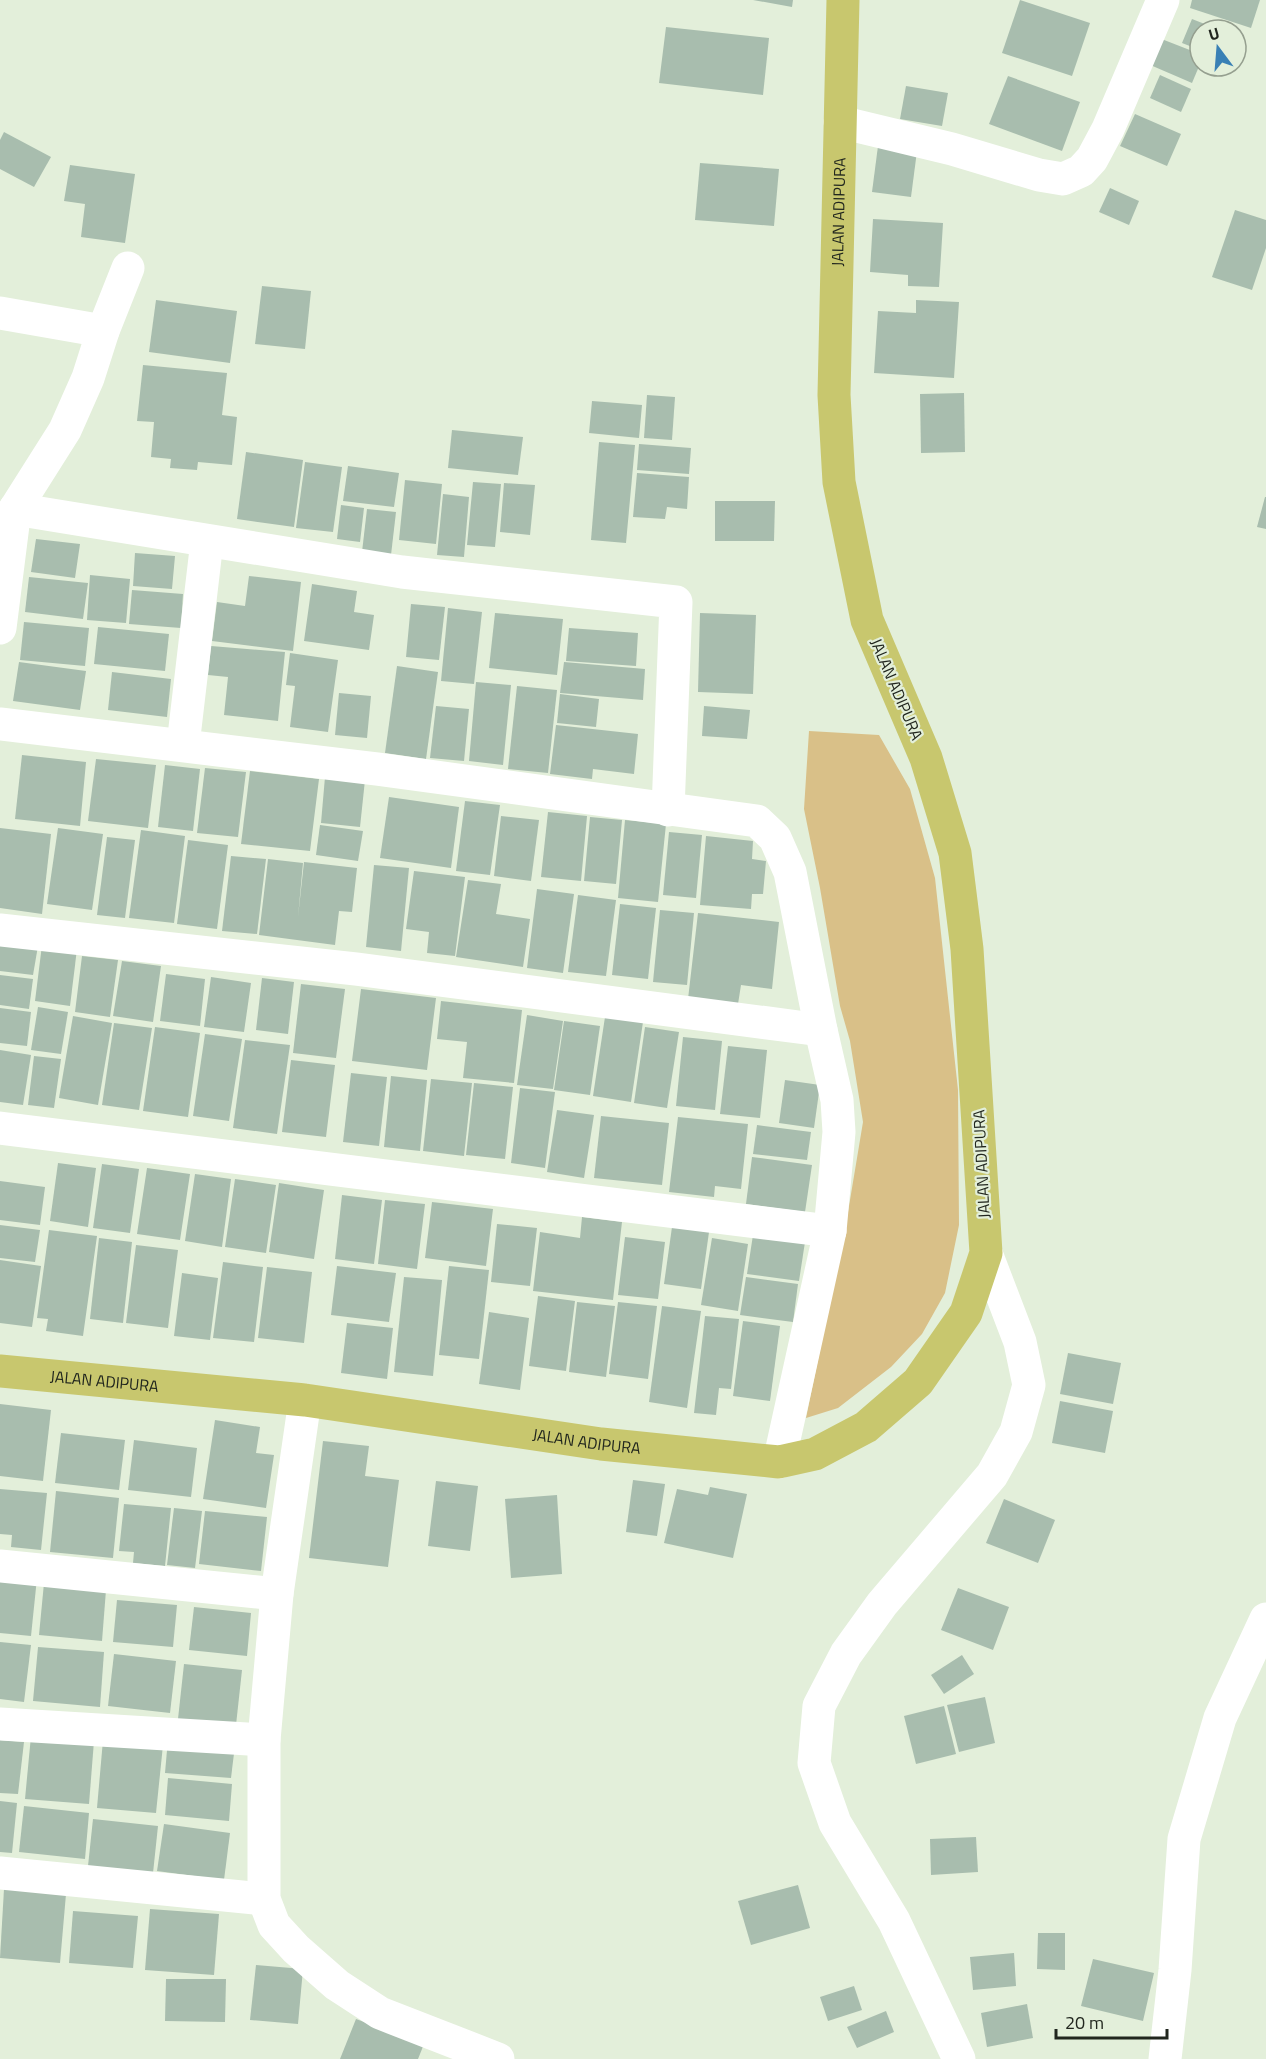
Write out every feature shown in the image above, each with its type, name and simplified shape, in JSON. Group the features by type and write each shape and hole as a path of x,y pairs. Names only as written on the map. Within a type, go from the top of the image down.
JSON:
{"highway":[{"name":"JALAN ADIPURA","path":"0,1371 305,1400 601,1444 779,1462 816,1454 866,1427 918,1382 966,1313 986,1253 967,948 955,853 926,758 867,620 839,482 834,395 843,0"}],"street":[{"path":"840,122 952,149 1039,175 1063,179 1081,171 1092,159 1108,129 1163,0"},
{"path":"0,628 15,509 65,430 88,378 103,331 128,268"},
{"path":"0,313 103,331"},
{"path":"15,509 402,572 676,603 668,810"},
{"path":"183,745 207,541"},
{"path":"0,724 376,769 757,821 775,838 790,873 837,1100 839,1132 830,1231 779,1462"},
{"path":"0,930 356,969 821,1030"},
{"path":"0,1128 830,1231"},
{"path":"954,2058 894,1921 835,1823 814,1762 819,1706 846,1654 882,1604 992,1475 1016,1432 1029,1385 1020,1342 986,1253"},
{"path":"305,1400 277,1594 264,1740 264,1899 274,1925 296,1949 337,1984 380,2013 498,2059"},
{"path":"0,1566 277,1594"},
{"path":"1165,2059 1175,1970 1184,1839 1220,1718 1266,1618"},
{"path":"0,1724 264,1740"},
{"path":"0,1873 264,1899"}],"shaded area":[{"path":"809,731 879,735 910,789 935,878 958,1090 959,1225 945,1293 922,1334 891,1367 838,1408 806,1418 846,1224 863,1122 850,1041 840,1006 804,809"}],"building":[{"path":"753,0 793,0 792,7"},
{"path":"1020,0 1090,23 1072,76 1002,53"},
{"path":"1192,0 1260,0 1251,28 1248,27 1248,18 1220,18 1190,8"},
{"path":"666,27 769,38 763,95 659,83"},
{"path":"1188,29 1188,45 1182,43"},
{"path":"1159,38 1188,49 1188,78 1194,78 1192,83 1148,64"},
{"path":"1160,75 1191,89 1181,112 1150,98"},
{"path":"1008,76 1080,102 1062,151 989,124"},
{"path":"906,86 948,93 942,126 900,119"},
{"path":"1135,114 1181,134 1167,166 1120,146"},
{"path":"4,132 51,157 34,187 0,169 0,140"},
{"path":"878,146 917,151 911,197 872,192"},
{"path":"700,163 779,169 774,226 695,220"},
{"path":"70,165 135,174 125,243 81,237 85,204 64,201"},
{"path":"1110,188 1139,201 1129,225 1099,212"},
{"path":"1235,210 1266,220 1266,248 1252,290 1212,277"},
{"path":"873,219 943,223 939,287 908,286 908,275 870,272"},
{"path":"262,286 311,291 305,349 255,344"},
{"path":"156,300 237,311 230,363 149,352"},
{"path":"916,300 959,302 954,378 874,373 878,311 916,313"},
{"path":"143,365 227,373 222,415 237,417 232,465 198,462 197,470 170,468 171,459 151,457 154,422 137,421"},
{"path":"964,393 965,452 921,453 920,394"},
{"path":"647,395 675,397 672,440 644,438"},
{"path":"592,401 642,405 639,438 589,433"},
{"path":"452,430 523,437 518,475 448,468"},
{"path":"599,442 635,445 626,543 591,540"},
{"path":"639,444 691,448 689,474 637,470"},
{"path":"246,452 303,460 294,527 237,519"},
{"path":"305,462 342,467 333,532 296,528"},
{"path":"348,466 399,473 394,507 343,501"},
{"path":"637,473 689,477 687,509 667,507 665,519 633,517"},
{"path":"405,480 442,484 436,544 399,540"},
{"path":"473,482 501,484 495,547 467,545"},
{"path":"504,483 535,485 530,535 500,532"},
{"path":"443,494 469,497 464,557 437,555"},
{"path":"1266,497 1266,529 1257,527"},
{"path":"715,501 775,501 774,541 715,541"},
{"path":"341,505 364,508 360,542 337,539"},
{"path":"367,509 396,512 391,555 362,552"},
{"path":"36,539 80,544 75,578 31,572"},
{"path":"135,553 175,556 172,589 133,586"},
{"path":"90,575 130,579 126,623 87,620"},
{"path":"249,576 301,582 293,651 212,641 217,602 245,606"},
{"path":"29,577 88,583 83,619 25,612"},
{"path":"312,584 357,591 354,612 374,615 369,650 304,641"},
{"path":"132,590 183,594 181,628 129,624"},
{"path":"411,604 445,607 439,660 406,657"},
{"path":"448,608 482,612 474,684 441,681"},
{"path":"495,613 563,619 557,675 489,668"},
{"path":"700,613 756,615 753,694 698,692"},
{"path":"24,622 89,628 85,666 20,660"},
{"path":"98,627 169,634 165,671 94,664"},
{"path":"569,628 638,633 636,666 566,661"},
{"path":"211,646 285,652 278,721 224,715 228,677 208,675"},
{"path":"290,653 338,660 328,732 290,727 295,686 286,685"},
{"path":"19,662 86,671 80,710 13,701"},
{"path":"564,662 645,669 643,700 560,693"},
{"path":"397,666 438,672 426,759 385,753"},
{"path":"112,672 171,679 167,717 108,710"},
{"path":"476,682 511,685 503,765 469,761"},
{"path":"517,686 557,690 548,773 508,769"},
{"path":"339,693 371,696 367,738 335,735"},
{"path":"560,694 599,699 596,727 557,723"},
{"path":"436,706 469,709 464,761 430,758"},
{"path":"704,706 750,710 747,739 702,736"},
{"path":"556,725 638,734 634,774 593,769 592,779 550,774"},
{"path":"22,755 86,762 80,826 15,819"},
{"path":"96,759 156,765 148,828 88,821"},
{"path":"165,765 200,769 193,831 158,827"},
{"path":"205,768 246,772 238,837 197,833"},
{"path":"250,771 319,779 310,851 241,844"},
{"path":"325,777 365,780 360,827 321,823"},
{"path":"389,797 459,807 451,868 380,858"},
{"path":"465,801 500,805 490,875 456,871"},
{"path":"548,812 587,816 581,881 541,877"},
{"path":"501,816 539,820 531,881 494,876"},
{"path":"590,817 622,820 616,884 584,881"},
{"path":"625,820 666,824 658,902 618,898"},
{"path":"320,825 363,831 358,861 316,855"},
{"path":"0,828 51,834 42,914 0,908"},
{"path":"58,828 103,834 92,910 47,904"},
{"path":"141,830 185,836 174,923 129,918"},
{"path":"669,832 702,835 696,898 663,895"},
{"path":"706,836 753,841 752,859 766,861 763,894 752,894 751,909 700,905"},
{"path":"107,837 135,840 125,918 97,915"},
{"path":"188,840 228,845 217,929 177,924"},
{"path":"231,856 266,859 257,934 222,931"},
{"path":"268,859 303,863 298,917 304,862 357,868 352,912 339,911 335,945 259,935"},
{"path":"374,865 409,868 401,951 366,947"},
{"path":"414,871 465,877 455,956 427,953 429,932 406,929"},
{"path":"468,880 501,884 496,914 530,919 523,967 456,957"},
{"path":"537,889 574,894 563,973 527,968"},
{"path":"578,895 616,900 606,976 568,972"},
{"path":"620,904 656,908 648,979 612,975"},
{"path":"660,910 694,913 687,985 653,982"},
{"path":"698,913 779,922 772,989 741,985 738,1004 688,999"},
{"path":"0,941 38,946 33,975 0,971"},
{"path":"42,945 77,949 70,1006 35,1001"},
{"path":"82,956 118,960 110,1017 75,1012"},
{"path":"122,961 161,966 153,1022 113,1016"},
{"path":"166,974 205,979 200,1026 160,1021"},
{"path":"0,975 33,979 29,1009 0,1005"},
{"path":"211,977 251,983 244,1032 204,1027"},
{"path":"262,978 294,982 288,1034 256,1030"},
{"path":"301,984 345,989 336,1058 293,1053"},
{"path":"361,989 436,998 427,1070 352,1061"},
{"path":"441,1001 522,1010 514,1083 463,1078 467,1042 437,1039"},
{"path":"38,1007 68,1012 61,1054 31,1050"},
{"path":"0,1008 31,1012 27,1046 0,1043"},
{"path":"527,1015 563,1021 553,1089 517,1085"},
{"path":"73,1016 112,1023 98,1105 59,1098"},
{"path":"605,1017 643,1022 631,1102 593,1096"},
{"path":"564,1021 600,1026 590,1095 554,1090"},
{"path":"114,1023 152,1028 139,1110 102,1105"},
{"path":"155,1027 200,1033 188,1117 143,1111"},
{"path":"645,1027 679,1032 667,1108 634,1103"},
{"path":"205,1034 242,1039 229,1121 193,1116"},
{"path":"683,1037 722,1041 715,1110 676,1106"},
{"path":"245,1040 290,1045 277,1134 233,1128"},
{"path":"728,1046 767,1050 760,1118 720,1114"},
{"path":"0,1050 31,1055 23,1105 0,1102"},
{"path":"34,1056 61,1059 54,1108 28,1105"},
{"path":"291,1060 335,1065 326,1137 282,1132"},
{"path":"351,1073 387,1077 379,1146 343,1142"},
{"path":"391,1076 427,1080 420,1151 384,1147"},
{"path":"431,1079 472,1083 464,1156 423,1151"},
{"path":"785,1080 820,1085 814,1128 779,1123"},
{"path":"474,1083 513,1087 505,1159 466,1155"},
{"path":"520,1088 555,1092 545,1168 511,1163"},
{"path":"557,1110 594,1115 584,1178 547,1172"},
{"path":"601,1116 669,1123 662,1185 594,1178"},
{"path":"678,1117 748,1124 741,1189 715,1186 714,1197 669,1192"},
{"path":"757,1125 811,1132 807,1160 753,1154"},
{"path":"752,1157 812,1165 805,1212 746,1204"},
{"path":"58,1163 96,1168 88,1227 50,1221"},
{"path":"102,1164 139,1169 130,1233 93,1228"},
{"path":"147,1168 190,1174 180,1240 137,1234"},
{"path":"195,1174 231,1179 222,1247 185,1241"},
{"path":"235,1179 276,1185 266,1253 225,1247"},
{"path":"0,1181 45,1187 40,1225 0,1220"},
{"path":"279,1183 324,1190 314,1259 269,1252"},
{"path":"342,1195 382,1200 374,1264 335,1259"},
{"path":"385,1200 425,1204 417,1269 378,1264"},
{"path":"432,1202 493,1209 486,1266 425,1258"},
{"path":"582,1217 622,1222 613,1300 533,1291 540,1232 580,1238"},
{"path":"497,1224 537,1228 530,1286 491,1282"},
{"path":"0,1225 40,1230 35,1262 0,1258"},
{"path":"672,1227 709,1232 701,1289 664,1284"},
{"path":"49,1230 97,1236 83,1336 46,1331 48,1319 37,1318"},
{"path":"753,1235 805,1242 799,1281 747,1274"},
{"path":"625,1237 665,1242 658,1299 618,1295"},
{"path":"99,1238 132,1242 123,1323 90,1319"},
{"path":"712,1238 748,1244 738,1311 701,1305"},
{"path":"136,1245 178,1250 168,1328 126,1323"},
{"path":"0,1260 41,1266 32,1327 0,1323"},
{"path":"223,1262 263,1267 254,1342 213,1338"},
{"path":"337,1266 396,1273 389,1322 331,1315"},
{"path":"449,1266 489,1270 479,1359 439,1355"},
{"path":"267,1267 312,1272 304,1343 258,1338"},
{"path":"182,1273 218,1278 210,1340 174,1336"},
{"path":"404,1277 442,1280 433,1376 394,1372"},
{"path":"746,1277 798,1284 793,1322 740,1315"},
{"path":"538,1296 575,1301 566,1371 529,1366"},
{"path":"577,1302 615,1306 606,1377 569,1372"},
{"path":"618,1302 657,1306 648,1379 609,1374"},
{"path":"662,1306 701,1311 687,1408 649,1402"},
{"path":"489,1312 529,1318 520,1390 479,1384"},
{"path":"705,1316 739,1319 731,1389 719,1388 716,1415 694,1413"},
{"path":"743,1321 780,1326 770,1401 733,1396"},
{"path":"347,1323 393,1328 387,1379 341,1373"},
{"path":"1068,1353 1121,1363 1113,1404 1060,1394"},
{"path":"1060,1401 1113,1411 1105,1453 1052,1443"},
{"path":"0,1404 51,1410 43,1481 0,1476"},
{"path":"215,1420 260,1427 256,1453 274,1455 266,1508 203,1499"},
{"path":"61,1433 125,1440 119,1490 55,1483"},
{"path":"134,1440 197,1448 191,1497 128,1490"},
{"path":"323,1441 369,1446 365,1476 399,1480 388,1567 309,1558"},
{"path":"633,1480 665,1484 657,1536 626,1532"},
{"path":"436,1481 478,1486 470,1551 428,1546"},
{"path":"710,1487 747,1494 733,1558 664,1543 677,1489 708,1495"},
{"path":"0,1489 47,1493 41,1550 11,1547 12,1535 0,1534"},
{"path":"56,1491 119,1498 113,1558 50,1552"},
{"path":"557,1495 562,1574 511,1578 505,1499"},
{"path":"1004,1499 1055,1520 1038,1563 986,1543"},
{"path":"124,1504 171,1508 165,1566 133,1563 134,1552 119,1551"},
{"path":"174,1508 202,1511 195,1568 167,1565"},
{"path":"205,1511 267,1517 261,1571 199,1564"},
{"path":"0,1575 37,1578 31,1636 0,1633"},
{"path":"44,1583 106,1590 102,1641 39,1635"},
{"path":"958,1588 1009,1607 993,1650 941,1630"},
{"path":"117,1600 177,1605 173,1647 113,1642"},
{"path":"194,1607 251,1613 247,1656 189,1650"},
{"path":"0,1642 31,1645 24,1702 0,1699"},
{"path":"38,1647 104,1652 100,1707 33,1701"},
{"path":"114,1654 176,1661 170,1713 108,1706"},
{"path":"962,1655 974,1674 944,1694 931,1675"},
{"path":"184,1664 242,1670 236,1725 178,1719"},
{"path":"985,1697 995,1743 959,1752 947,1705"},
{"path":"944,1706 956,1754 916,1764 904,1716"},
{"path":"31,1736 94,1741 89,1804 25,1799"},
{"path":"168,1739 235,1745 231,1778 165,1773"},
{"path":"0,1740 24,1742 18,1794 0,1793"},
{"path":"103,1740 163,1745 156,1813 97,1808"},
{"path":"168,1778 232,1784 229,1821 165,1815"},
{"path":"0,1801 17,1803 12,1853 0,1852"},
{"path":"24,1806 89,1813 85,1859 19,1852"},
{"path":"93,1819 158,1826 153,1873 88,1866"},
{"path":"164,1824 230,1833 224,1880 157,1871"},
{"path":"976,1837 978,1872 931,1875 930,1839"},
{"path":"798,1885 810,1928 751,1945 738,1901"},
{"path":"4,1889 66,1894 60,1963 0,1958"},
{"path":"150,1909 219,1914 214,1975 145,1970"},
{"path":"73,1911 138,1916 133,1968 69,1963"},
{"path":"1038,1933 1065,1933 1065,1970 1037,1969"},
{"path":"1014,1953 1016,1986 973,1990 970,1957"},
{"path":"1093,1959 1154,1973 1143,2021 1081,2006"},
{"path":"256,1965 303,1969 298,2024 250,2020"},
{"path":"166,1979 226,1979 225,2022 165,2021"},
{"path":"854,1986 862,2010 828,2021 820,1997"},
{"path":"1027,2004 1033,2038 987,2047 981,2013"},
{"path":"886,2011 894,2032 857,2048 847,2027"},
{"path":"356,2019 424,2044 418,2059 340,2059"}]}
